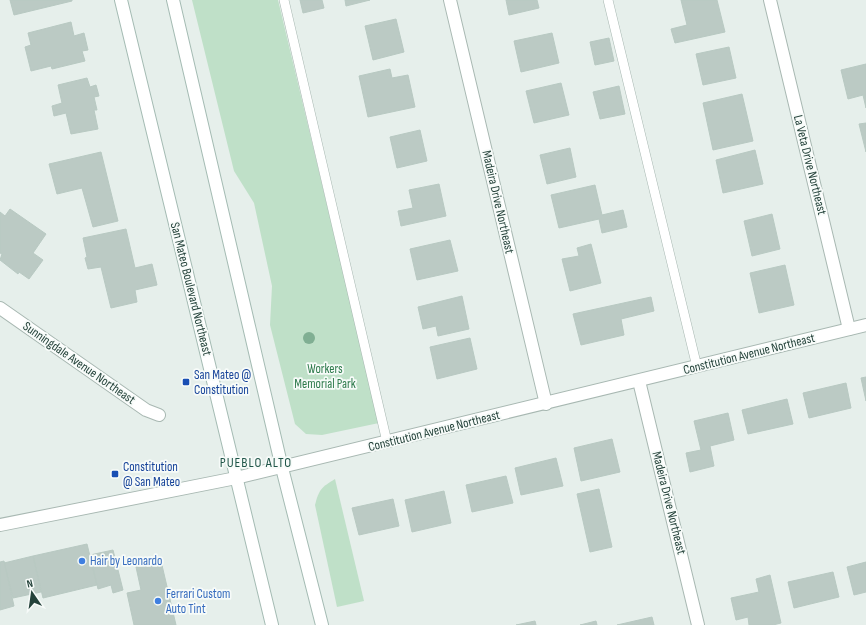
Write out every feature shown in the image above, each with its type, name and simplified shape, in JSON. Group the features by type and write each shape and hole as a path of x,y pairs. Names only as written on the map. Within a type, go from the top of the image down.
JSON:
{"street":[{"name":"San Mateo Boulevard Northeast","path":"121,0 272,625"},
{"path":"173,0 282,468 322,625"},
{"name":"Madeira Drive Northeast","path":"450,0 546,404"},
{"name":"La Veta Drive Northeast","path":"770,0 849,329"},
{"name":"Sunningdale Avenue Northeast","path":"0,308 146,410 159,415"},
{"name":"Constitution Avenue Northeast","path":"0,525 282,468 866,325"},
{"name":"Madeira Drive Northeast","path":"638,381 698,625"}],"lane":[{"path":"284,0 387,442"},
{"path":"608,0 697,367"}],"green space":[{"name":"Workers Memorial Park","path":"192,0 278,0 379,423 322,435 306,434 295,424 270,325 272,286 254,203 234,171"},
{"path":"335,479 364,601 337,607 315,505 318,495 322,489"}],"building":[{"path":"10,0 72,0 72,1 14,15"},
{"path":"300,0 322,0 324,8 303,13"},
{"path":"345,0 370,0 346,6"},
{"path":"506,0 537,0 539,8 509,15"},
{"path":"681,0 717,0 725,32 675,43 671,29 687,25"},
{"path":"396,19 404,52 373,60 365,26"},
{"path":"71,22 74,36 84,33 88,50 82,51 85,61 52,69 51,66 31,71 25,47 31,45 28,33"},
{"path":"552,33 559,63 521,72 514,41"},
{"path":"609,38 614,61 595,65 590,42"},
{"path":"729,47 736,78 703,85 696,54"},
{"path":"866,64 866,108 863,95 848,99 841,70"},
{"path":"390,69 392,78 408,75 415,107 368,117 359,76"},
{"path":"87,78 90,87 96,85 99,96 94,97 97,110 94,110 98,129 71,134 66,113 54,116 52,106 62,103 58,85"},
{"path":"561,83 569,115 534,123 526,91"},
{"path":"619,86 625,114 600,119 593,92"},
{"path":"742,94 753,141 713,150 703,103"},
{"path":"866,123 866,152 859,124"},
{"path":"420,130 427,161 397,168 390,137"},
{"path":"570,148 576,177 547,184 540,155"},
{"path":"755,150 763,184 723,193 716,160"},
{"path":"101,152 118,221 93,227 82,188 57,194 49,164"},
{"path":"439,184 446,216 401,226 398,211 413,208 409,190"},
{"path":"595,185 602,215 623,210 627,227 602,233 599,219 559,228 551,195"},
{"path":"10,209 46,234 33,253 43,260 29,279 19,272 18,274 0,260 2,254 0,253 0,212 5,216"},
{"path":"772,214 780,249 752,256 744,221"},
{"path":"126,229 135,268 152,264 157,285 135,290 137,302 111,308 101,267 88,269 85,258 87,257 83,238"},
{"path":"450,240 458,271 417,280 410,249"},
{"path":"591,244 601,283 570,291 562,259 579,256 577,248"},
{"path":"785,265 794,305 759,313 750,273"},
{"path":"462,296 469,329 438,336 436,326 423,329 418,307"},
{"path":"651,297 654,311 621,319 624,335 581,345 573,314"},
{"path":"470,338 477,369 437,379 430,347"},
{"path":"866,377 866,401 861,378"},
{"path":"846,383 851,408 809,418 803,393"},
{"path":"787,399 793,424 748,434 742,410"},
{"path":"728,413 734,440 710,446 714,466 690,472 686,453 701,450 694,421"},
{"path":"612,439 620,472 581,481 574,448"},
{"path":"556,458 563,486 521,495 515,468"},
{"path":"506,476 513,503 472,512 466,485"},
{"path":"599,489 612,547 590,552 577,494"},
{"path":"444,491 451,523 412,532 405,500"},
{"path":"393,499 399,526 359,535 352,508"},
{"path":"87,544 97,585 43,598 33,556"},
{"path":"113,550 123,590 113,593 111,585 98,589 90,555"},
{"path":"33,556 41,592 13,598 4,563"},
{"path":"4,561 14,606 0,610 0,562"},
{"path":"161,561 176,625 134,625 127,593 141,590 136,567"},
{"path":"866,562 866,592 854,595 847,567"},
{"path":"833,572 839,597 794,608 788,582"},
{"path":"770,575 781,623 773,625 749,625 748,617 736,620 731,598 759,592 756,579"},
{"path":"652,617 654,625 617,625"},
{"path":"535,621 536,625 516,625"},
{"path":"596,621 597,625 580,625"}],"place":[{"name":"San Mateo @ Constitution","path":"186,382"},
{"name":"Constitution @ San Mateo","path":"115,474"},
{"name":"Hair by Leonardo","path":"82,561"},
{"name":"Ferrari Custom Auto Tint","path":"158,601"}],"district":[{"name":"PUEBLO ALTO","path":"256,462"}]}
